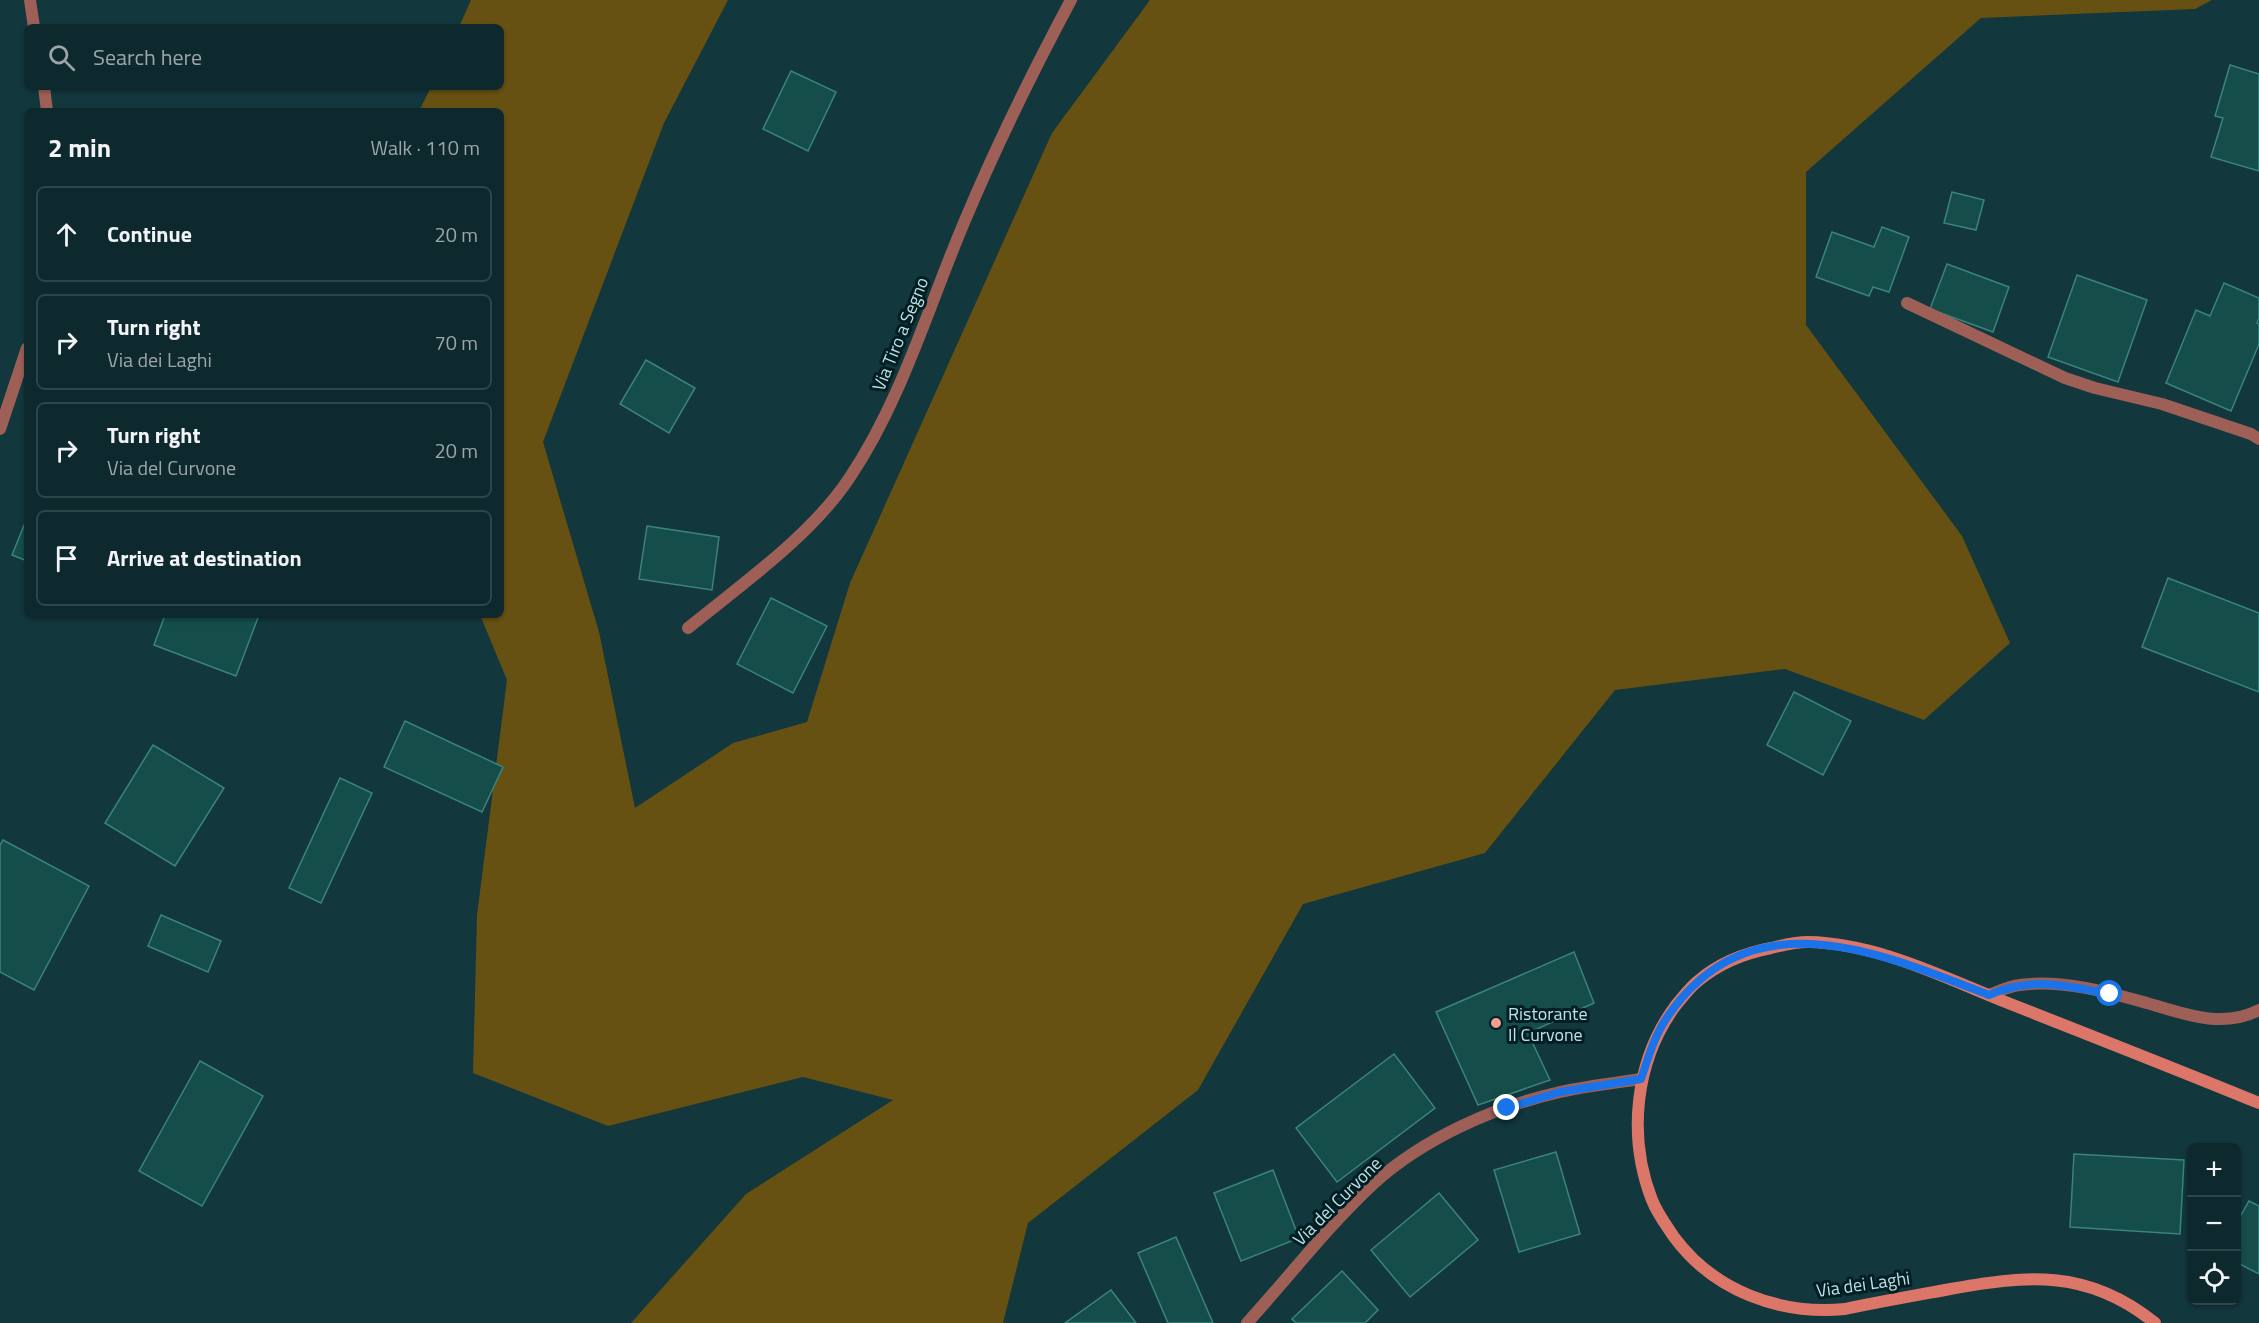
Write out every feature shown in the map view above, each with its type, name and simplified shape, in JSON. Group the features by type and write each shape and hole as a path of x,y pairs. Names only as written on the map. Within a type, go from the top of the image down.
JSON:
{"main road":[{"name":"Via dei Laghi","path":"2155,1323 2140,1311 2102,1290 2047,1278 1991,1281 1845,1309 1822,1311 1782,1306 1762,1301 1737,1290 1700,1266 1680,1244 1652,1202 1643,1172 1638,1125 1641,1079 1656,1038 1665,1020 1696,982 1732,960 1755,951 1810,942 1860,950 1923,969 2259,1103"}],"street":[{"path":"30,0 34,24"},
{"name":"Via Tiro a Segno","path":"688,628 809,526 850,478 861,460 894,398 988,167 1071,0"},
{"path":"44,90 47,108"},
{"path":"1907,303 2065,378 2095,388 2162,404 2251,434 2259,439"},
{"path":"0,429 24,357"},
{"path":"1989,995 2017,985 2044,983 2110,994 2205,1019 2238,1018 2259,1010"},
{"name":"Via del Curvone","path":"1247,1323 1352,1205 1382,1177 1427,1145 1480,1119 1536,1099 1560,1092 1641,1079"}],"shaded area":[{"path":"471,0 728,0 664,123 543,442 599,632 635,808 733,743 807,722 850,583 1052,133 1150,0 2212,0 2195,9 1981,18 1806,172 1806,325 1962,536 2010,643 1924,720 1785,669 1615,690 1485,853 1303,904 1198,1090 1028,1223 1003,1323 631,1323 746,1194 893,1100 803,1077 608,1126 473,1073 477,915 507,680 481,618 504,618 504,108 420,108 430,90 504,90 504,24 460,24"}],"building":[{"path":"2230,65 2259,74 2259,171 2211,157 2223,118 2215,116"},
{"path":"791,71 836,92 808,151 763,129"},
{"path":"1952,192 1984,200 1976,230 1944,223"},
{"path":"1882,227 1909,237 1889,292 1873,287 1869,296 1816,277 1832,232 1874,247"},
{"path":"1947,264 2009,287 1993,332 1930,309"},
{"path":"2077,275 2147,300 2118,382 2048,357"},
{"path":"2224,283 2259,298 2257,323 2259,324 2259,344 2231,411 2166,383 2196,310 2210,316"},
{"path":"646,360 695,388 669,433 620,404"},
{"path":"24,525 24,560 12,555"},
{"path":"647,526 719,537 712,590 639,579"},
{"path":"2168,578 2259,613 2259,692 2142,647"},
{"path":"771,598 827,626 793,693 737,664"},
{"path":"164,618 258,618 236,676 154,645"},
{"path":"1794,692 1851,721 1823,775 1767,745"},
{"path":"405,721 503,767 482,812 384,767"},
{"path":"153,745 224,788 175,866 105,823"},
{"path":"340,778 372,793 321,903 289,888"},
{"path":"3,840 89,886 34,990 0,972 0,845"},
{"path":"161,915 221,941 208,972 148,946"},
{"name":"Ristorante Il Curvone","path":"1574,952 1594,1003 1528,1033 1550,1080 1478,1105 1436,1012"},
{"path":"1394,1054 1435,1108 1337,1182 1296,1128"},
{"path":"200,1061 263,1096 202,1206 139,1171"},
{"path":"1556,1152 1580,1234 1519,1252 1494,1170"},
{"path":"2074,1154 2184,1160 2180,1234 2070,1227"},
{"path":"1273,1170 1299,1238 1241,1261 1214,1193"},
{"path":"1439,1193 1478,1240 1410,1297 1371,1250"},
{"path":"2249,1201 2259,1206 2259,1274 2241,1265 2241,1215"},
{"path":"1176,1237 1213,1323 1168,1323 1138,1253"},
{"path":"1342,1271 1378,1310 1365,1323 1296,1323 1292,1319"},
{"path":"1111,1290 1136,1323 1065,1323"}],"place":[{"name":"Ristorante Il Curvone","path":"1496,1023"}],"route":[{"path":"1507,1108 1560,1092 1641,1079 1665,1020 1696,982 1732,960 1755,951 1793,943 1810,942 1860,950 1923,969 1989,995 2017,985 2044,983 2110,994"}]}
